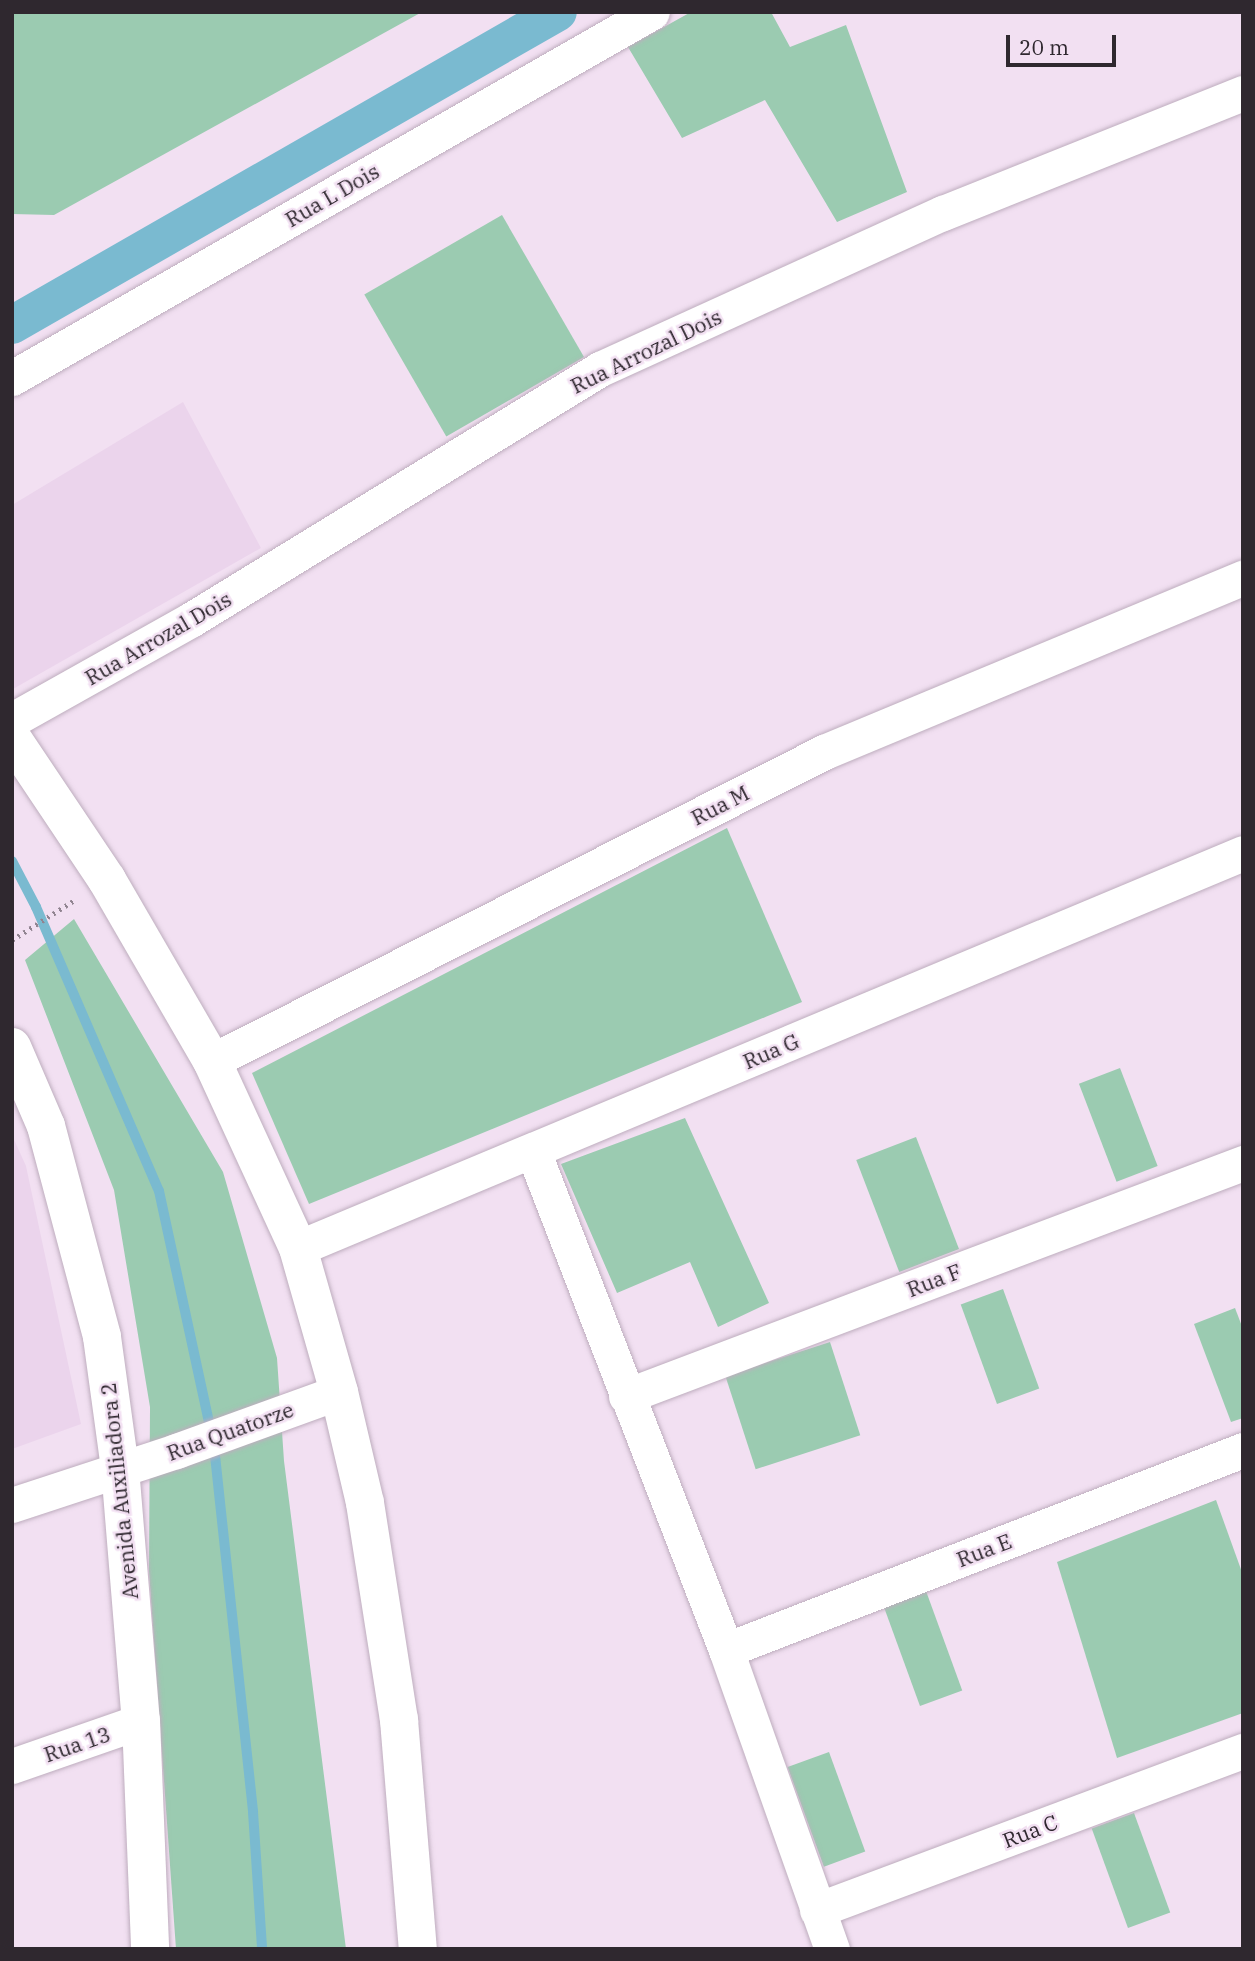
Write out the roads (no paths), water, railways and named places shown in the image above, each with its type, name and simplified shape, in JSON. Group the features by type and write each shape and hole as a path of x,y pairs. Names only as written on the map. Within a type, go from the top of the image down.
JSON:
{"main road":[{"path":"12,738 107,880 212,1061 298,1248 339,1392 365,1503 399,1720 418,1949"},
{"name":"Avenida Auxiliadora 2","path":"12,1047 47,1126 81,1248 102,1337 120,1468 141,1721 149,1949"}],"street":[{"name":"Rua L Dois","path":"12,378 652,12"},
{"name":"Rua Arrozal Dois","path":"12,720 192,619 600,369 943,213 1243,93"},
{"name":"Rua M","path":"212,1061 824,752 1243,578"},
{"name":"Rua G","path":"298,1248 1243,853"},
{"path":"533,1151 625,1396 726,1650 832,1949"},
{"name":"Rua F","path":"625,1396 1243,1163"},
{"name":"Rua Quatorze","path":"12,1505 176,1451 339,1392"},
{"name":"Rua E","path":"726,1650 1243,1450"},
{"name":"Rua 13","path":"12,1766 141,1721"},
{"name":"Rua C","path":"817,1910 1243,1751"}],"waterway":[{"path":"12,325 558,12"},
{"path":"12,861 36,907 159,1191 214,1446 253,1812 262,1949"}]}
